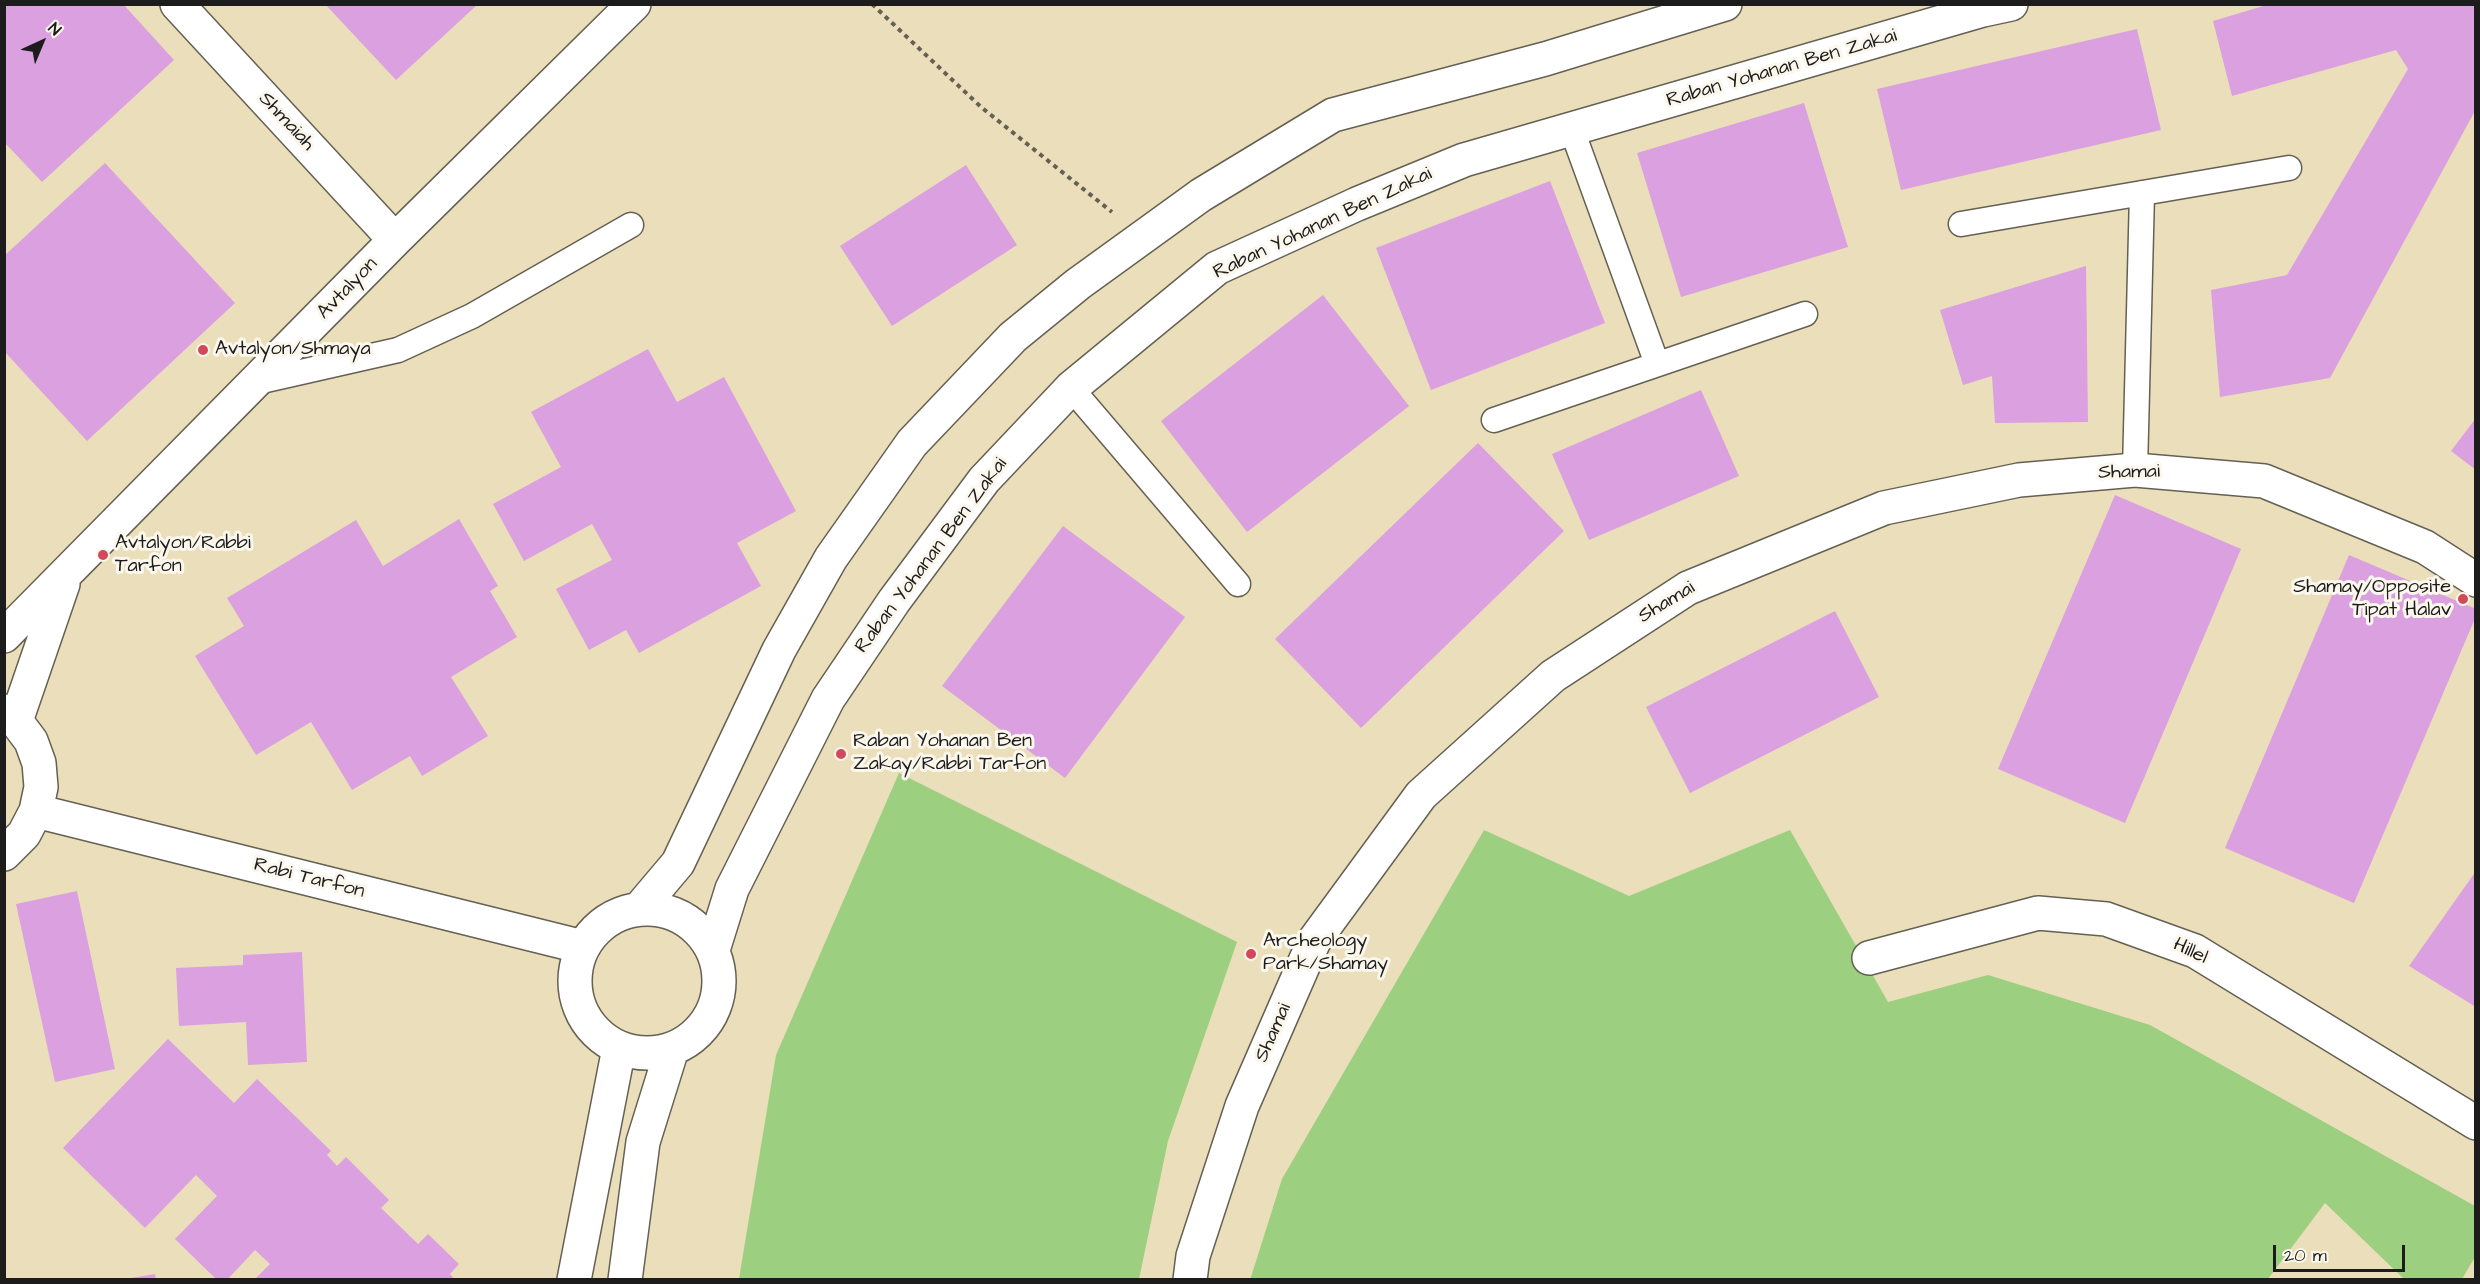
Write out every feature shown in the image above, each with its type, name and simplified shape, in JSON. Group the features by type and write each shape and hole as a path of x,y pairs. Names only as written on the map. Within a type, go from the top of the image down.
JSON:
{"street":[{"name":"Shmaiah","path":"177,4 395,240"},
{"name":"Avtalyon","path":"4,636 66,576 395,240 634,4"},
{"path":"640,908 678,863 779,650 831,558 912,443 1013,337 1078,284 1201,195 1333,115 1545,59 1725,4"},
{"name":"Raban Yohanan Ben Zakai","path":"713,950 732,889 828,699 894,601 984,480 1071,388 1218,268 1357,204 1464,160 1992,6"},
{"name":"Shamai","path":"1190,1280 1193,1256 1242,1106 1314,941 1421,795 1553,676 1688,588 1884,508 2019,480 2135,470 2264,481 2425,547 2475,580"},
{"name":"Avtalyon","path":"10,716 66,576"},
{"path":"4,854 24,834 36,811 41,787 39,763 31,741 10,716"},
{"name":"Rabi Tarfon","path":"36,811 583,947"},
{"path":"640,908 662,910 683,918 700,932 713,950 719,973 718,997 708,1020 693,1037 672,1049 655,1053 619,1048 599,1035 584,1016 575,994 576,969 583,947 597,927 617,914 640,908"},
{"name":"Hillel","path":"1869,958 2038,913 2106,919 2195,951 2475,1123"},
{"path":"574,1280 619,1048"},
{"path":"625,1280 643,1142 672,1049"}],"lane":[{"path":"1572,130 1657,364"},
{"path":"1960,224 2289,168"},
{"path":"2135,470 2142,193"},
{"path":"256,382 398,350 472,316 631,225"},
{"path":"1494,420 1805,314"},
{"path":"1071,388 1238,584"}],"path":[{"path":"872,4 981,107 1143,238"}],"green space":[{"path":"899,773 1237,942 1168,1141 1139,1279 739,1279 776,1055"},
{"path":"1484,830 1629,896 1790,830 1888,1002 1988,975 2150,1025 2475,1206 2475,1257 2462,1279 2404,1279 2325,1203 2268,1279 1250,1280 1282,1179"}],"building":[{"path":"4,4 123,4 174,60 42,182 4,142"},
{"path":"325,4 478,4 396,80"},
{"path":"2270,4 2476,4 2476,109 2330,378 2220,397 2211,290 2287,275 2408,69 2396,50 2232,96 2213,21"},
{"path":"2137,29 2161,130 1901,190 1877,89"},
{"path":"1804,103 1848,247 1681,297 1637,153"},
{"path":"105,163 235,303 87,441 4,351 4,256"},
{"path":"966,165 1017,245 892,326 840,246"},
{"path":"1550,181 1605,323 1431,390 1376,248"},
{"path":"2086,266 2088,422 1995,423 1992,376 1963,385 1940,310"},
{"path":"1323,295 1409,406 1247,532 1161,421"},
{"path":"648,349 677,402 724,377 796,511 737,543 761,586 639,653 626,630 589,650 556,589 612,560 592,524 524,561 493,504 561,467 531,412"},
{"path":"1701,390 1739,476 1589,540 1552,454"},
{"path":"2476,418 2476,470 2451,451"},
{"path":"1478,443 1564,531 1361,728 1275,639"},
{"path":"2115,495 2241,549 2125,823 1998,769"},
{"path":"459,519 498,586 490,591 517,637 451,677 488,736 422,776 410,756 352,790 311,722 256,755 195,656 244,626 227,598 356,520 383,566"},
{"path":"1063,526 1185,617 1065,778 942,686"},
{"path":"2349,555 2476,609 2476,616 2354,903 2225,848"},
{"path":"1835,611 1879,697 1690,793 1646,707"},
{"path":"2476,871 2476,1007 2409,966"},
{"path":"77,891 115,1069 55,1082 16,904"},
{"path":"302,952 307,1062 248,1065 246,1022 179,1026 176,968 243,965 243,955"},
{"path":"168,1039 234,1103 257,1079 331,1151 327,1155 337,1166 346,1157 389,1200 381,1208 418,1244 428,1234 459,1264 450,1274 455,1280 254,1280 270,1264 255,1250 227,1280 217,1280 175,1239 217,1196 196,1175 145,1228 63,1148"},
{"path":"155,1274 156,1280 132,1280 131,1278"}],"place":[{"name":"Avtalyon/Shmaya","path":"203,350"},
{"name":"Avtalyon/Rabbi Tarfon","path":"103,555"},
{"name":"Shamay/Opposite Tipat Halav","path":"2463,599"},
{"name":"Raban Yohanan Ben Zakay/Rabbi Tarfon","path":"841,754"},
{"name":"Archeology Park/Shamay","path":"1251,954"}]}
